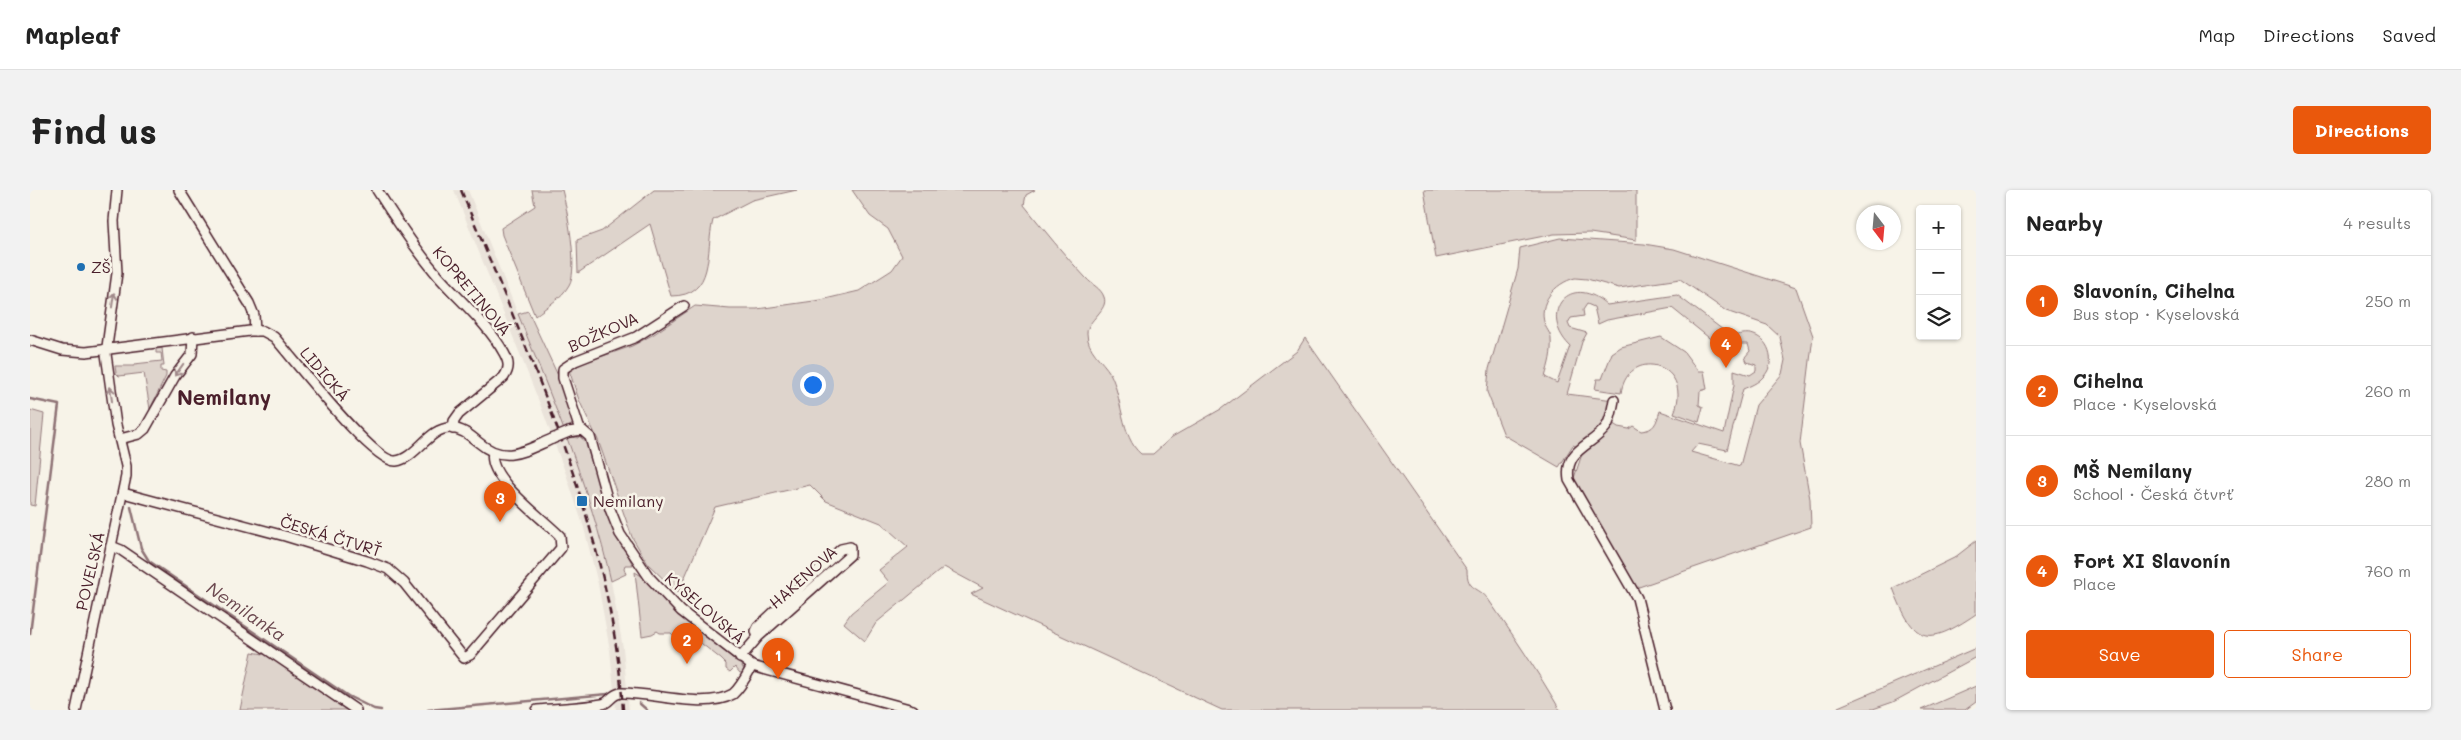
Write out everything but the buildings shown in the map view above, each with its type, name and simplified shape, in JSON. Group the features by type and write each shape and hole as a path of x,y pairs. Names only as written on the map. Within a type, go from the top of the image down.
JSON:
{"street":[{"name":"POVELSKÁ","path":"76,710 123,493 126,466 113,408 106,348 117,273 114,221 117,190"},
{"path":"30,340 65,351 86,352 193,337 255,331 254,315 249,303 179,190"},
{"name":"KOPRETINOVÁ","path":"377,190 431,268 500,346 509,364 509,370 502,380 459,414 454,421 453,429"},
{"name":"BOŽKOVA","path":"580,430 562,378 563,369 575,360 636,337 684,306"},
{"name":"LIDICKÁ","path":"255,331 268,333 274,338 363,439 387,460 401,460 439,431 453,429"},
{"path":"120,439 139,434 146,429 175,376 192,354 193,337"},
{"path":"1614,400 1610,420 1604,429 1570,460 1567,469 1569,480 1637,598 1665,710"},
{"path":"453,429 468,434 493,452 505,455 517,454 569,432 580,430"},
{"name":"KYSELOVSKÁ","path":"580,430 590,437 611,514 631,552 672,602 752,666 913,710"},
{"name":"ČESKÁ ČTVRŤ","path":"123,493 301,541 388,569 404,583 464,658 470,655 508,611 561,548 562,542 560,536 505,484 492,460 493,452"},
{"path":"111,546 121,550 254,643 356,710"},
{"name":"HAKENOVA","path":"850,547 850,555 758,636 756,632 758,627 841,549 850,547"},
{"path":"740,658 758,636"},
{"path":"537,710 604,704 614,695 619,694 650,696 679,704 718,701 734,693 752,666"}],"shaded area":[{"path":"454,190 468,190 552,399 579,472 596,524 611,581 623,648 629,710 616,710 610,650 598,584 584,528 567,477 540,404"},
{"path":"532,190 562,190 567,211 573,266 572,277 566,290 535,316 502,235 501,228 535,206"},
{"path":"654,190 797,190 752,200 713,220 706,270 702,280 695,289 685,294 671,296 650,224 578,273 577,240 602,231"},
{"path":"852,190 1035,190 1026,195 1024,205 1062,251 1088,280 1101,291 1104,297 1105,302 1101,311 1088,328 1089,345 1110,373 1129,438 1141,454 1153,454 1172,437 1221,409 1297,351 1305,338 1467,570 1467,577 1471,585 1488,599 1560,710 1222,710 971,594 983,588 944,567 876,623 865,641 844,623 851,613 889,582 879,570 908,547 881,523 826,501 810,485 715,507 678,593 648,564 632,537 598,440 579,400 569,370 583,363 632,346 654,334 695,306 757,309 821,300 859,291 892,270 902,256 888,229 870,216"},
{"path":"1424,190 1636,190 1636,240 1590,233 1554,234 1436,258"},
{"path":"1560,238 1644,244 1674,249 1796,288 1813,336 1800,443 1810,499 1811,527 1636,588 1574,478 1582,454 1577,447 1573,445 1559,467 1504,435 1487,392 1489,369 1518,269 1520,248","holes":["1575,278 1587,279 1619,288 1680,279 1726,311 1767,325 1780,337 1785,360 1782,374 1756,405 1740,466 1691,452 1698,444 1727,450 1743,389 1754,384 1767,372 1770,354 1764,342 1751,334 1731,336 1677,295 1607,305 1593,296 1581,292 1570,294 1562,300 1557,310 1557,321 1561,333 1570,346 1557,383 1545,377 1550,358 1551,344 1550,335 1543,317 1544,309 1546,302 1555,289","1587,304 1594,307 1598,324 1607,320 1672,308 1724,350 1729,358 1741,344 1748,344 1750,351 1745,357 1747,362 1756,365 1756,371 1750,375 1734,370 1734,385 1724,433 1660,411 1656,422 1649,429 1641,431 1633,426 1629,429 1618,427 1609,421 1614,400 1567,394 1582,342 1587,333 1570,328 1568,323 1571,318 1584,316 1583,310"]},
{"path":"528,311 560,380 575,422 567,428 571,437 578,438 579,436 585,441 611,523 633,565 625,565 626,574 611,581 582,479 518,314"},
{"path":"1661,337 1684,352 1698,371 1704,371 1707,389 1700,391 1699,405 1703,407 1699,422 1674,413 1678,396 1676,382 1668,372 1658,366 1646,365 1635,369 1626,378 1621,393 1595,389 1597,379 1602,379 1612,353 1621,347"},
{"path":"162,348 164,366 161,366 161,371 166,372 166,376 150,409 144,373 119,376 116,373 115,366 134,366 134,364 162,361 161,353 156,353 156,349"},
{"path":"30,410 44,414 35,506 30,505"},
{"path":"1976,541 1976,614 1945,632 1933,635 1924,634 1915,629 1908,620 1893,588 1954,558"},
{"path":"635,572 645,578 685,619 742,666 745,672 740,673 735,667 730,672 726,669 726,664 721,659 683,629 675,637 671,633 660,633 657,631 642,636"},
{"path":"1976,648 1976,657 1893,702 1873,709 1838,710 1838,707"},
{"path":"252,652 269,655 350,710 240,710"},
{"path":"1976,686 1976,702 1965,710 1921,710"}],"waterway":[{"path":"30,399 59,405 30,634"},
{"name":"Nemilanka","path":"131,507 141,548 149,561 348,696 374,709 381,710"},
{"name":"Nemilanka","path":"428,710 608,694"},
{"name":"Nemilanka","path":"639,703 647,710"}],"railway":[{"path":"461,190 539,380 563,444 584,509 602,575 615,642 623,710"}],"place":[{"name":"ZŠ","path":"81,267"},
{"name":"Fort XI Slavonín","path":"1726,368"},
{"name":"Nemilany","path":"582,501"},
{"name":"MŠ Nemilany","path":"500,522"},
{"name":"Cihelna","path":"687,664"},
{"name":"Slavonín, Cihelna","path":"778,679"}],"district":[{"name":"Nemilany","path":"224,398"}]}
